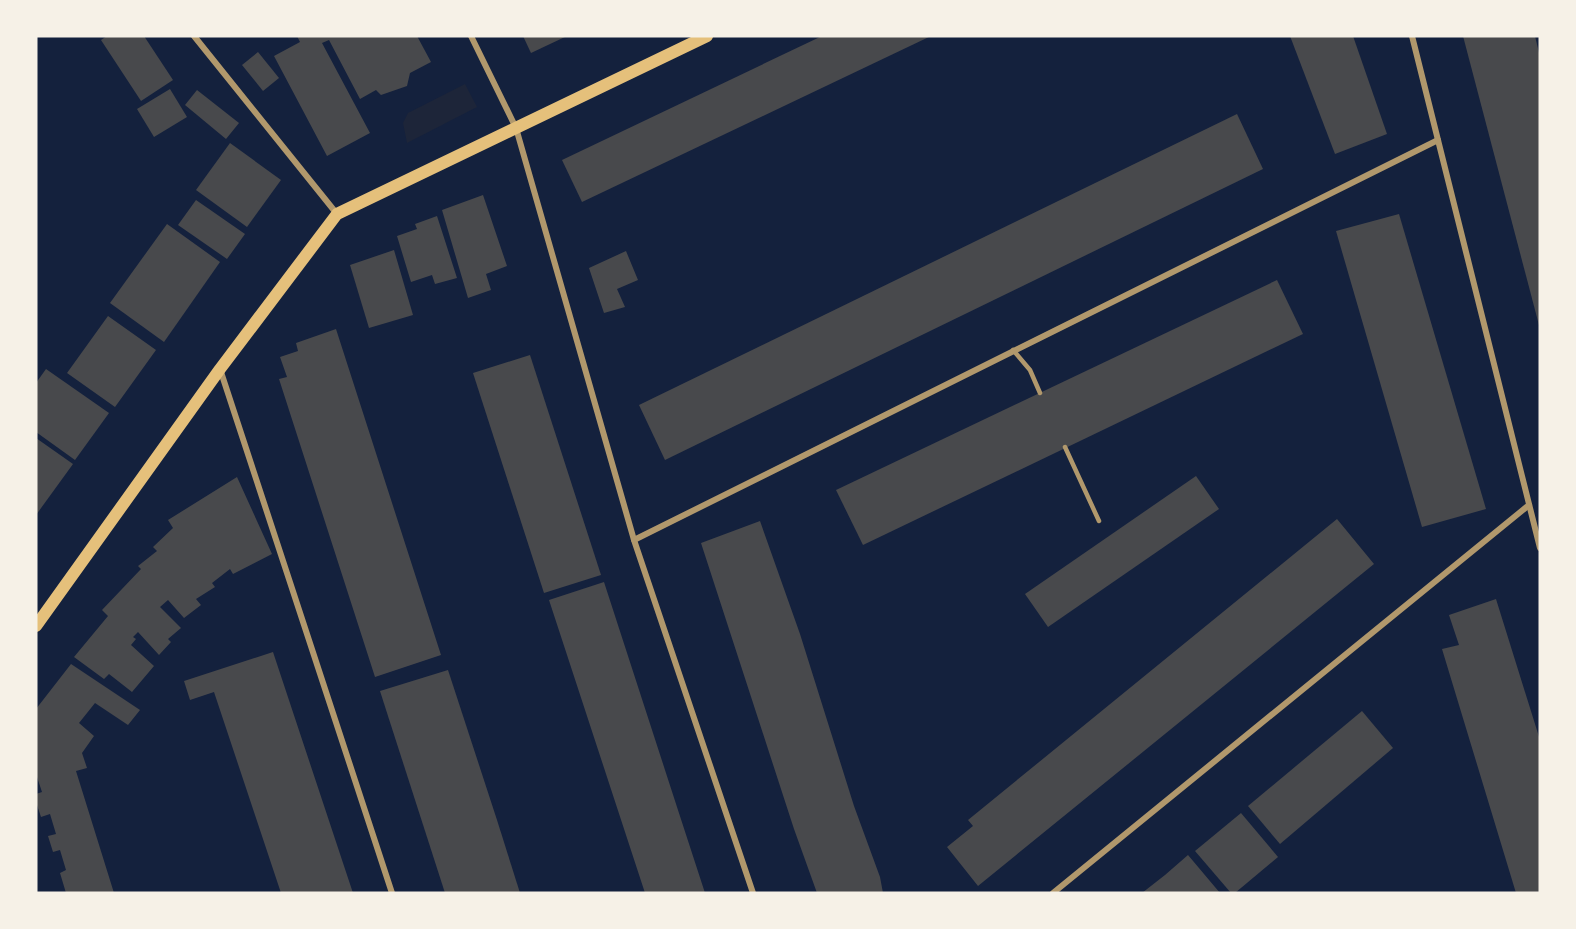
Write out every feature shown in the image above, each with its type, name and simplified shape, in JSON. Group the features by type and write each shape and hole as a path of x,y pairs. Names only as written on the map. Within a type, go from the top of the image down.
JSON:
{"main road":[{"path":"36,626 220,369 337,214 707,36"}],"street":[{"path":"194,36 337,214"},
{"path":"471,36 516,128 634,540 753,893"},
{"path":"1412,36 1540,548"},
{"path":"634,540 1438,141"},
{"path":"220,369 392,893"},
{"path":"1053,893 1529,505"}],"lane":[{"path":"1013,350 1030,370 1040,393"},
{"path":"1065,447 1099,521"}],"shaded area":[{"path":"465,84 477,107 407,143 403,123 408,113"}],"building":[{"path":"107,36 144,36 173,80 141,101 101,40"},
{"path":"297,36 417,36 431,62 410,73 407,86 381,95 376,90 360,99 329,40 322,43 370,133 327,156 274,56 300,42"},
{"path":"523,36 567,36 531,53"},
{"path":"822,36 931,36 582,202 562,160"},
{"path":"1290,36 1353,36 1387,134 1335,154"},
{"path":"1463,36 1535,36 1540,57 1540,329"},
{"path":"258,52 279,78 263,91 242,65"},
{"path":"170,89 187,117 154,137 137,109"},
{"path":"197,90 239,123 226,139 185,105"},
{"path":"1237,114 1263,169 665,460 639,405"},
{"path":"230,143 281,180 247,227 196,190"},
{"path":"483,195 507,266 486,274 491,290 468,298 442,210"},
{"path":"196,200 245,234 227,259 178,225"},
{"path":"1399,214 1486,509 1422,527 1336,231"},
{"path":"437,216 457,278 435,284 432,275 411,282 397,236 417,229 415,224"},
{"path":"167,224 220,262 164,342 110,303"},
{"path":"394,250 413,315 369,328 350,265"},
{"path":"626,251 638,280 617,289 625,307 604,313 589,268"},
{"path":"1277,280 1303,334 863,545 836,490"},
{"path":"108,316 156,350 115,407 67,373"},
{"path":"336,329 441,655 375,677 279,379 287,377 280,357 298,351 296,343"},
{"path":"530,355 601,575 544,593 473,373"},
{"path":"46,369 109,413 75,460 36,432 36,383"},
{"path":"36,438 73,464 36,515"},
{"path":"1196,476 1219,509 1048,627 1025,594"},
{"path":"237,477 272,554 233,574 230,569 212,583 215,587 196,599 201,605 184,618 168,600 160,607 181,628 168,639 171,642 159,655 138,632 133,637 136,639 131,645 154,666 132,692 109,674 104,679 74,657 108,616 102,610 141,569 138,566 157,551 153,547 173,528 168,520"},
{"path":"1337,519 1374,564 978,886 947,847 973,826 968,820"},
{"path":"760,521 800,634 854,806 880,877 883,893 817,893 794,829 701,543"},
{"path":"604,582 705,893 645,893 549,600"},
{"path":"1496,599 1540,740 1540,893 1516,893 1442,649 1459,645 1449,615"},
{"path":"273,652 353,893 281,893 214,692 190,700 184,681"},
{"path":"71,664 140,710 128,725 95,703 79,723 94,736 82,753 87,768 76,771 114,893 66,893 60,873 66,870 60,850 53,852 48,836 56,834 50,814 41,817 36,802 36,794 42,792 36,774 36,709"},
{"path":"448,670 520,893 445,893 380,691"},
{"path":"1362,711 1393,748 1280,844 1248,806"},
{"path":"1241,813 1278,857 1235,893 1231,893 1195,851"},
{"path":"1188,855 1220,893 1142,893 1165,875"}]}
